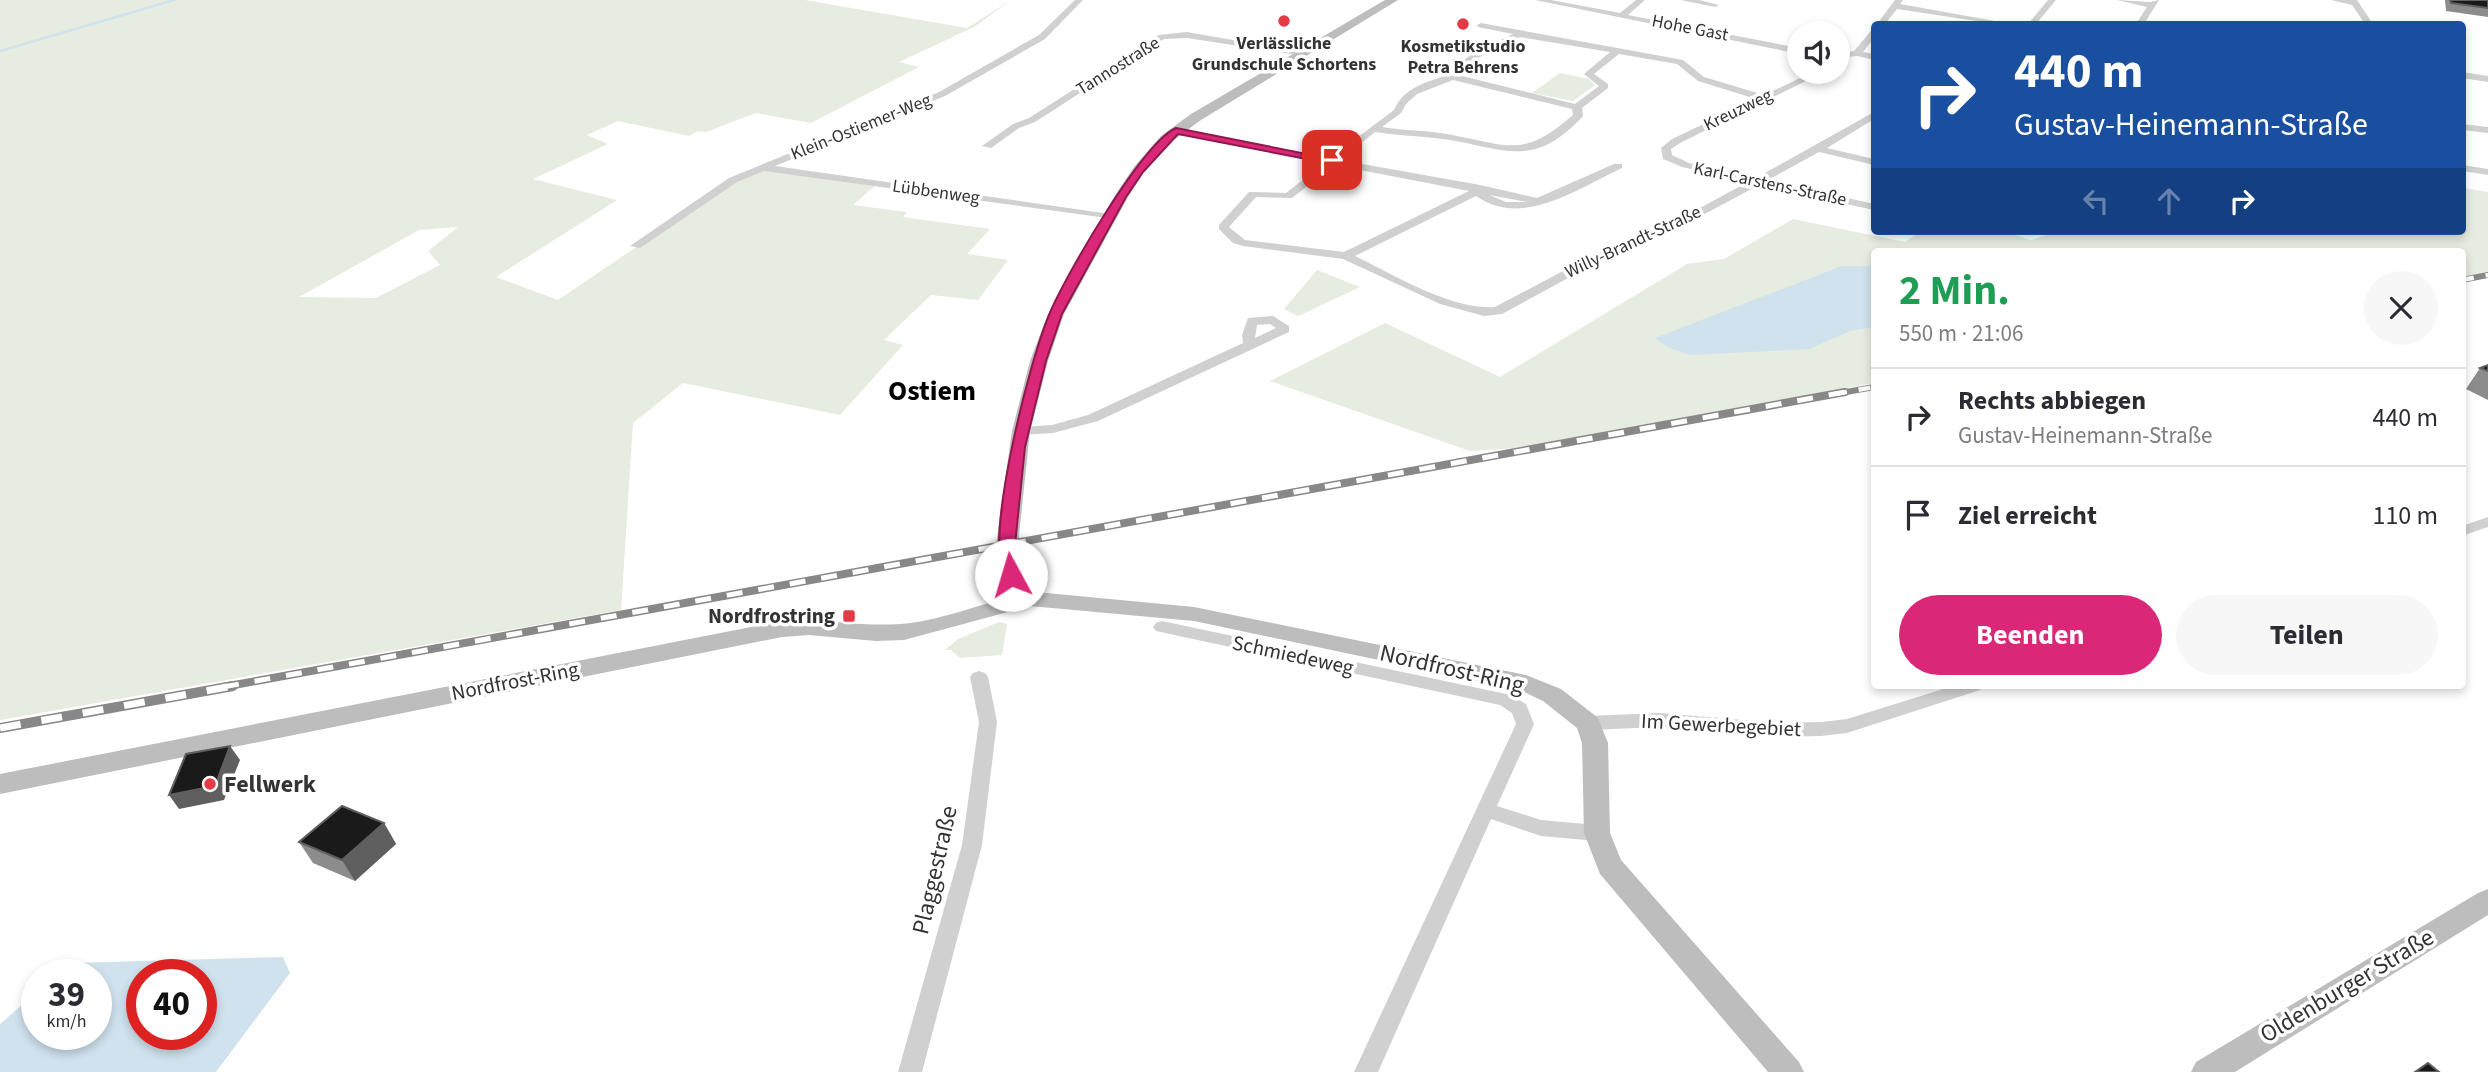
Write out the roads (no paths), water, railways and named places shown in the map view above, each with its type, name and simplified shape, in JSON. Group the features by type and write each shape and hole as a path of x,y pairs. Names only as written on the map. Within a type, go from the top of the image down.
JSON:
{"street":[{"name":"Klein-Ostiemer-Weg","path":"636,246 710,194 762,167 942,94 1042,37 1079,0"},
{"path":"1030,598 1017,587 1007,564 1021,431 1039,361 1056,314 1110,217 1139,170 1176,131 1393,0"},
{"name":"Hohe Gast","path":"1539,0 1787,49"},
{"path":"1623,15 1641,0"},
{"path":"1685,0 1715,5"},
{"path":"2034,21 2052,0"},
{"path":"2121,0 2153,2 2145,21"},
{"path":"2335,0 2354,1 2367,21"},
{"path":"1883,21 1897,3 1992,21"},
{"path":"1481,24 1515,30 1519,34 1680,62 1701,79 1763,98"},
{"path":"1453,76 1453,71 1480,53 1519,34"},
{"name":"Tannostraße","path":"987,146 1162,37 1187,35 1304,53"},
{"path":"1857,53 1871,37"},
{"path":"1577,107 1605,86 1588,74 1616,52"},
{"path":"1850,54 1871,56"},
{"path":"1478,190 1431,216 1346,256 1243,243 1237,241 1223,227 1253,194 1280,196 1294,193 1332,160 1398,111 1400,103 1427,83 1453,76 1499,88 1505,93 1517,93 1577,107"},
{"path":"2466,76 2488,79"},
{"name":"Kreuzweg","path":"1667,157 1666,148 1676,141 1794,84"},
{"path":"1374,130 1422,137 1441,136 1513,149 1526,148 1565,127 1578,116 1577,107"},
{"name":"Willy-Brandt-Straße","path":"1346,256 1465,310 1490,313 1498,311 1600,255 1632,240 1663,232 1816,149 1871,116"},
{"path":"2466,127 2488,130"},
{"path":"1176,131 1478,190 1483,197 1521,207 1534,204 1618,166"},
{"path":"1816,149 1871,161"},
{"name":"Karl-Carstens-Straße","path":"1667,157 1686,165 1871,206"},
{"name":"Lübbenweg","path":"762,167 1110,217"},
{"path":"2466,169 2488,172"},
{"path":"1021,431 1053,429 1093,418 1250,345"},
{"path":"2466,530 2488,522"},
{"name":"Nordfrost-Ring","path":"0,784 782,629 809,627 876,633 904,632 1030,598 1059,603 1154,608 1194,614 1526,683 1552,695 1588,723"},
{"name":"Schmiedeweg","path":"1162,627 1505,700 1520,709 1525,723 1366,1072"},
{"name":"Plaggestraße","path":"910,1072 972,845 988,722 979,677"},
{"name":"Im Gewerbegebiet","path":"1588,723 1660,720 1779,730 1847,726 1964,689"},
{"path":"1588,723 1595,743 1597,832 1610,866 1788,1072"},
{"path":"1487,810 1541,828 1597,832"},
{"name":"Oldenburger Straße","path":"2207,1072 2488,901"}],"water":[{"path":"1842,266 1871,266 1871,328 1850,331 1809,349 1690,355 1669,348 1655,338"},
{"path":"283,957 290,973 216,1072 0,1072 0,1024 21,1006 21,1050 112,1050 112,962 126,961 126,1050 217,1050 217,959 212,959"}],"waterway":[{"path":"0,51 174,0"}],"railway":[{"path":"2466,279 2488,275"},
{"path":"1835,394 1871,388"},
{"path":"223,687 1845,392"},
{"path":"0,728 233,686"}],"place":[{"name":"Verlässliche Grundschule Schortens","path":"1284,21"},
{"name":"Kosmetikstudio Petra Behrens","path":"1463,24"},
{"name":"Nordfrostring","path":"849,616"},
{"name":"Fellwerk","path":"210,784"}],"district":[{"name":"Ostiem","path":"932,391"}]}
